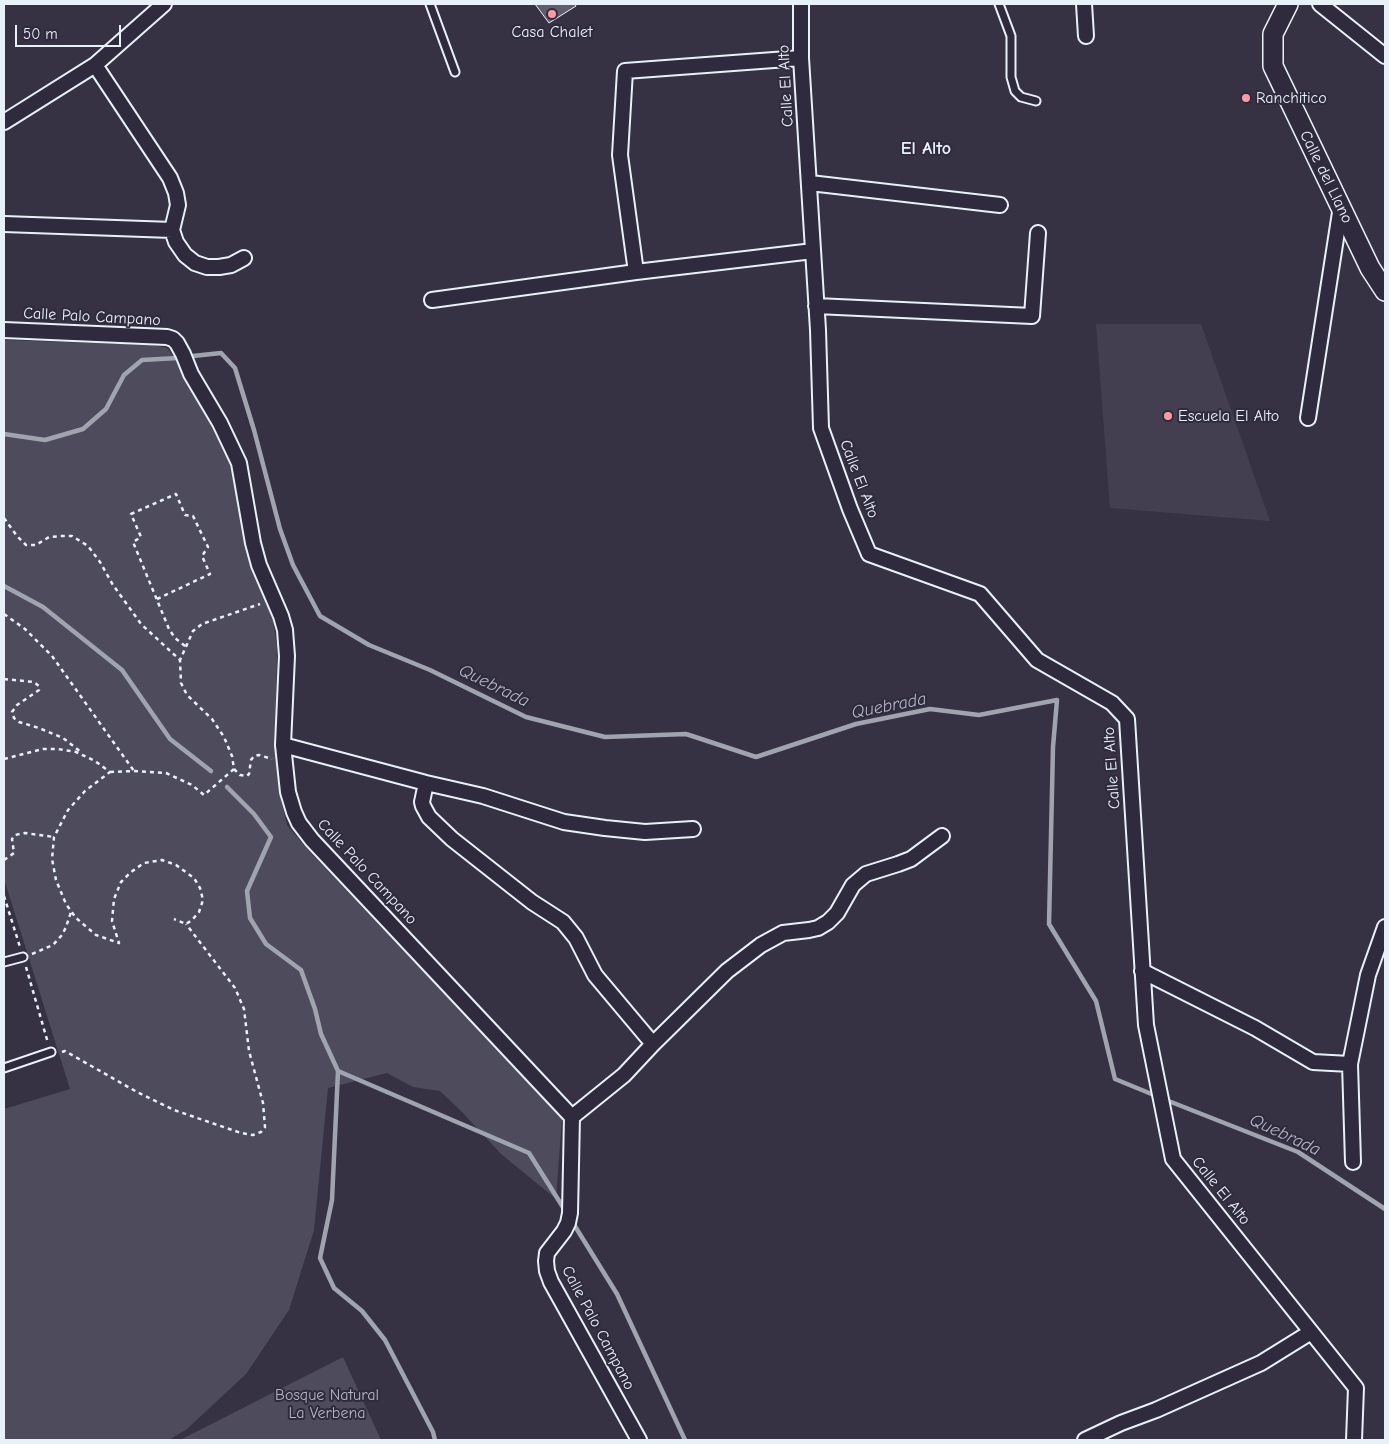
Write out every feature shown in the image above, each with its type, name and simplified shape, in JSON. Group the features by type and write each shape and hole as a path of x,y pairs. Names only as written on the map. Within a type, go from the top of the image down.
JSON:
{"main road":[{"name":"Calle del Llano","path":"1288,4 1273,34 1273,66 1370,268 1385,291"}],"street":[{"path":"4,122 95,65 164,4"},
{"name":"Calle El Alto","path":"800,4 801,58 814,251 821,428 850,509 869,554 980,594 1037,660 1112,703 1127,719 1146,1024 1173,1159 1356,1388 1354,1440"},
{"path":"1084,4 1086,36"},
{"path":"1320,4 1385,56"},
{"path":"636,272 620,155 626,71 801,58"},
{"path":"95,65 170,178 178,205 172,230 176,242 185,254 195,263 207,267 231,265 244,258"},
{"path":"810,183 1000,205"},
{"path":"1308,418 1340,206"},
{"path":"4,224 172,230"},
{"path":"816,306 1032,316 1038,233"},
{"path":"432,300 636,272 814,251"},
{"name":"Calle Palo Campano","path":"4,330 167,337 177,343 191,374 220,423 239,463 253,544 259,565 285,630 287,656 283,745 290,802 298,823 304,832 572,1117 570,1214 564,1231 547,1253 547,1271 551,1282 639,1440"},
{"path":"283,745 483,796 564,822 645,832 693,829"},
{"path":"426,783 422,802 429,816 452,839 519,892 564,922 576,938 596,975 653,1044"},
{"path":"572,1117 624,1075 727,971 761,945 783,933 809,930 823,925 837,913 853,885 866,874 911,859 942,836"},
{"path":"1353,1162 1350,1064 1368,975 1385,927"},
{"path":"1142,971 1255,1028 1312,1062 1350,1064"},
{"path":"1085,1440 1261,1363 1311,1332"}],"lane":[{"path":"430,4 454,72"},
{"path":"999,4 1011,36 1011,76 1015,90 1021,96 1036,101"},
{"path":"4,962 23,957"},
{"path":"4,1068 51,1052"}],"path":[{"path":"157,599 210,574 202,556 208,547 193,516 186,515 176,494 131,514 141,537 133,542 169,629 175,638 185,646"},
{"path":"4,518 26,545 36,545 49,538 72,536 88,546 141,624 180,660"},
{"path":"273,600 202,624 193,631 180,660 181,682 187,695 212,719 224,737 232,756 234,769 240,775 247,776 249,774 252,758 256,755 285,763"},
{"path":"4,614 25,629 52,656 134,771"},
{"path":"4,679 34,682 39,686 39,690 16,705 12,712 14,718 19,722 63,738 86,756"},
{"path":"4,759 43,749 76,752 95,761 110,772"},
{"path":"186,924 199,912 202,900 200,888 194,878 176,865 162,860 144,863 130,872 121,882 114,899 112,921 119,943 96,935 76,918 66,904 56,880 52,859 54,837 68,810 85,791 110,772 166,773 192,785 204,795 234,769"},
{"path":"4,860 14,853 12,840 16,835 54,837"},
{"path":"4,896 51,1052 65,1052 174,1110 241,1133 254,1135 261,1132 265,1127 263,1103 249,1051 244,1009 234,988 186,924 174,919"},
{"path":"23,957 53,945 62,935 71,912"}],"shaded area":[{"name":"Escuela El Alto","path":"1096,324 1201,324 1270,521 1110,508"}],"green space":[{"path":"4,340 152,345 167,348 179,364 230,456 236,478 246,544 273,621 277,646 276,735 279,791 287,825 308,850 562,1118 556,1199 501,1154 440,1091 413,1087 387,1073 328,1088 314,1230 289,1310 246,1374 187,1429 169,1440 4,1440 4,1109 70,1089 4,879"},
{"name":"Bosque Natural La Verbena","path":"343,1357 381,1440 180,1440"}],"building":[{"name":"Casa Chalet","path":"535,4 575,4 576,6 549,23"}],"waterway":[{"name":"Quebrada","path":"193,356 221,353 235,368 254,430 280,529 293,565 320,616 369,645 430,670 526,717 605,737 686,734 756,757 856,724 930,709 979,715 1057,700 1053,747 1049,924 1096,1001 1115,1079 1154,1095"},
{"path":"4,434 45,440 83,429 106,409 124,375 142,360 178,358"},
{"path":"4,586 43,607 122,670 170,739 211,771"},
{"path":"227,787 254,814 271,837 247,891 250,918 266,944 301,970 315,1009 321,1034 338,1071 332,1200 320,1258 334,1288 362,1311 385,1340 433,1432 435,1440"},
{"path":"338,1071 529,1153 566,1212"},
{"name":"Quebrada","path":"1166,1100 1298,1152 1385,1209"},
{"path":"573,1223 617,1294 685,1440"}],"place":[{"name":"Casa Chalet","path":"552,14"},
{"name":"Ranchitico","path":"1246,98"},
{"name":"Escuela El Alto","path":"1168,416"}],"district":[{"name":"El Alto","path":"926,149"}]}
